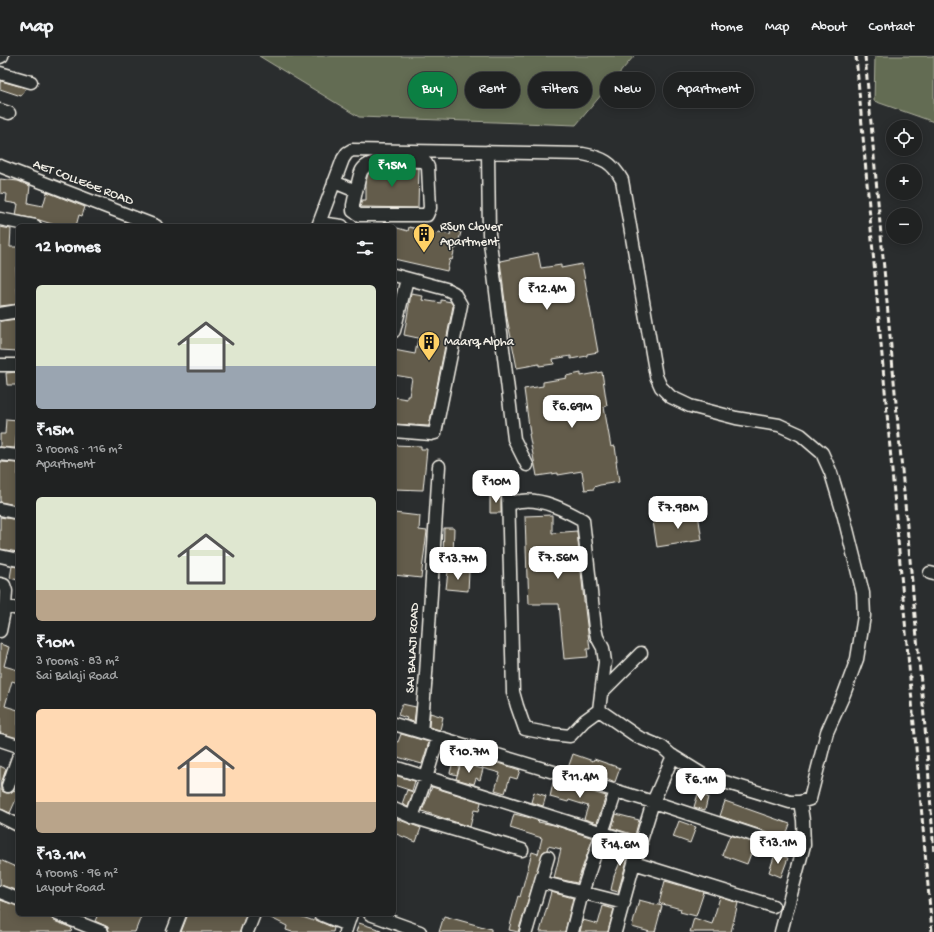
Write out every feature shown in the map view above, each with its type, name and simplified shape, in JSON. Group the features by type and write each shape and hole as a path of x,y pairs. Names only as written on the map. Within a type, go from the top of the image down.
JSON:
{"street":[{"path":"0,73 30,82"},
{"path":"318,224 343,159 347,153 352,150 583,154 595,156 611,164 616,169 622,180 656,376 661,387 671,397 690,406 736,418 779,425 800,435 822,453 831,473 843,513 863,593 864,616 857,659 828,732 810,799 800,802 790,802 705,776 673,756 662,747 638,737 599,710"},
{"path":"488,152 489,234 514,439 527,465"},
{"path":"422,161 426,163 428,167 430,208 427,215 359,216 353,211 356,191 361,171 372,162 422,161"},
{"name":"AET COLLEGE ROAD","path":"0,166 151,224"},
{"path":"334,182 356,191"},
{"path":"0,219 25,224"},
{"path":"396,276 446,289 454,293 461,305 435,433 396,431"},
{"path":"396,323 407,279"},
{"path":"0,314 16,311"},
{"path":"0,365 16,365"},
{"path":"0,454 16,456"},
{"name":"SAI BALAJI ROAD","path":"421,732 426,681 436,469"},
{"path":"508,491 513,692 525,729 570,736 584,721 599,710 605,662 603,648 597,637 595,628 584,520 565,510 536,501 520,501 509,505"},
{"path":"0,509 16,513"},
{"path":"0,556 16,560"},
{"path":"0,584 4,585 6,591 5,606 0,631"},
{"path":"5,606 16,609"},
{"path":"601,693 641,653"},
{"path":"396,725 653,802 780,844"},
{"path":"412,817 438,738"},
{"path":"0,740 16,745"},
{"path":"618,931 634,863 641,845 653,802 673,756"},
{"path":"8,786 16,764"},
{"path":"396,768 602,834 641,845"},
{"path":"572,932 582,893 616,791"},
{"path":"781,932 804,845 803,820 800,802"},
{"path":"396,810 412,817 522,850"},
{"path":"0,816 16,824"},
{"path":"526,932 548,857"},
{"path":"634,863 773,906"},
{"path":"541,882 624,903"},
{"path":"0,892 16,898"},
{"path":"62,916 102,932"},
{"path":"173,932 179,916"},
{"path":"247,932 253,916"},
{"path":"326,916 348,924"},
{"path":"374,916 400,929 420,932"}],"green space":[{"path":"259,56 634,56 621,72 600,72 600,96 592,106 592,72 528,72 528,108 590,108 576,125 359,117"},
{"path":"875,56 934,56 934,122 874,101"}],"building":[{"path":"1,81 26,88 21,96 0,89"},
{"path":"382,168 419,168 418,208 360,207 362,200 366,200 366,181 368,174"},
{"path":"0,179 18,181 30,186 28,203 43,206 47,192 85,207 82,216 79,215 77,224 52,224 16,215 18,204 6,202 7,194 0,193"},
{"path":"0,227 11,229 10,247 16,247 16,304 0,306"},
{"name":"RSun Clover Apartment","path":"409,227 438,234 439,232 450,235 451,230 461,232 457,248 455,248 452,260 450,259 447,271 396,259 396,228 408,231"},
{"path":"538,253 541,268 561,265 561,268 582,264 598,352 571,359 571,356 553,359 554,364 539,366 539,364 517,368 507,318 500,261"},
{"name":"Maarq Alpha","path":"411,294 423,296 422,300 441,303 441,300 451,302 453,306 429,426 396,424 396,397 407,399 407,396 409,396 412,378 396,375 396,350 415,354 418,338 404,335"},
{"path":"16,319 16,351 0,350 0,321"},
{"path":"16,372 16,385 7,385 6,373"},
{"path":"602,372 607,406 604,407 611,447 615,446 619,482 600,485 594,487 594,489 585,490 582,471 558,475 558,473 537,476 529,434 524,389 543,386 543,382 567,378 566,376 581,373 581,376"},
{"path":"6,419 16,420 15,448 0,447 0,434 5,434"},
{"path":"396,445 421,446 421,449 427,449 423,490 396,489"},
{"path":"0,462 16,463 16,505 0,502"},
{"path":"490,495 501,495 501,513 490,513"},
{"path":"396,513 420,516 419,530 427,531 421,578 396,575"},
{"path":"698,514 702,540 657,547 653,521"},
{"path":"552,515 552,533 577,531 590,649 587,649 588,657 564,659 559,604 529,604 525,516"},
{"path":"0,517 16,520 16,552 0,549"},
{"path":"444,528 454,528 453,558 443,557"},
{"path":"12,566 16,567 16,580 10,578"},
{"path":"448,571 469,572 468,591 446,589"},
{"path":"0,644 9,647 4,666 16,669 16,682 12,681 5,706 16,709 16,737 0,733"},
{"path":"402,704 416,707 414,722 406,720 407,718 398,715"},
{"path":"430,713 443,717 440,730 429,727"},
{"path":"401,734 429,742 422,764 396,757 396,742 398,742"},
{"path":"456,750 463,753 457,775 450,773"},
{"path":"573,754 593,761 594,759 620,768 615,782 568,768"},
{"path":"485,759 520,770 517,779 510,777 505,793 495,790 500,773 482,768"},
{"path":"461,763 483,769 480,780 476,778 474,784 456,779"},
{"path":"0,766 6,769 1,784 2,791 10,793 14,790 16,791 16,800 10,813 0,809"},
{"path":"396,776 415,781 412,791 396,786"},
{"path":"559,782 606,796 597,823 584,819 588,806 569,800 568,802 550,797 553,783 558,784"},
{"path":"432,787 481,802 479,811 474,810 470,827 422,811"},
{"path":"407,790 413,792 408,807 402,804"},
{"path":"534,792 546,796 543,806 531,802"},
{"path":"698,794 708,797 705,810 694,807"},
{"path":"725,801 790,824 785,838 720,816"},
{"path":"514,814 593,838 577,883 554,878 561,849 548,846 547,850 543,852 518,932 509,930 513,914 518,896 520,897 532,852 538,854 542,838 510,828"},
{"path":"616,814 639,820 635,835 612,828"},
{"path":"396,819 421,828 416,842 396,834"},
{"path":"679,821 696,827 690,843 673,837"},
{"path":"730,835 755,843 747,864 722,855"},
{"path":"618,845 630,850 618,892 611,890 614,876 622,858 615,856"},
{"path":"775,854 788,858 781,877 769,872"},
{"path":"0,860 16,867 16,890 0,885"},
{"path":"665,881 704,892 696,916 680,912 681,909 659,903"},
{"path":"551,892 573,898 565,932 540,932"},
{"path":"720,897 738,903 731,932 690,932 694,918 712,924"},
{"path":"0,900 16,905 16,916 50,916 54,921 72,928 71,932 0,932"},
{"path":"639,900 662,906 655,932 632,927"},
{"path":"603,906 614,909 608,932 580,932 583,920 598,924"},
{"path":"97,916 141,916 135,932 109,932 108,927 95,921"},
{"path":"187,916 245,916 240,932 181,932"},
{"path":"267,916 300,916 314,921 314,919 334,928 333,932 292,932 286,930 287,926"},
{"path":"444,916 491,929 491,932 439,932"},
{"path":"359,923 381,930 381,932 356,932"}],"railway":[{"path":"856,56 932,932"},
{"path":"865,56 927,750 934,854"}],"place":[{"name":"RSun Clover Apartment","path":"424,254"},
{"name":"Maarq Alpha","path":"429,362"}]}
